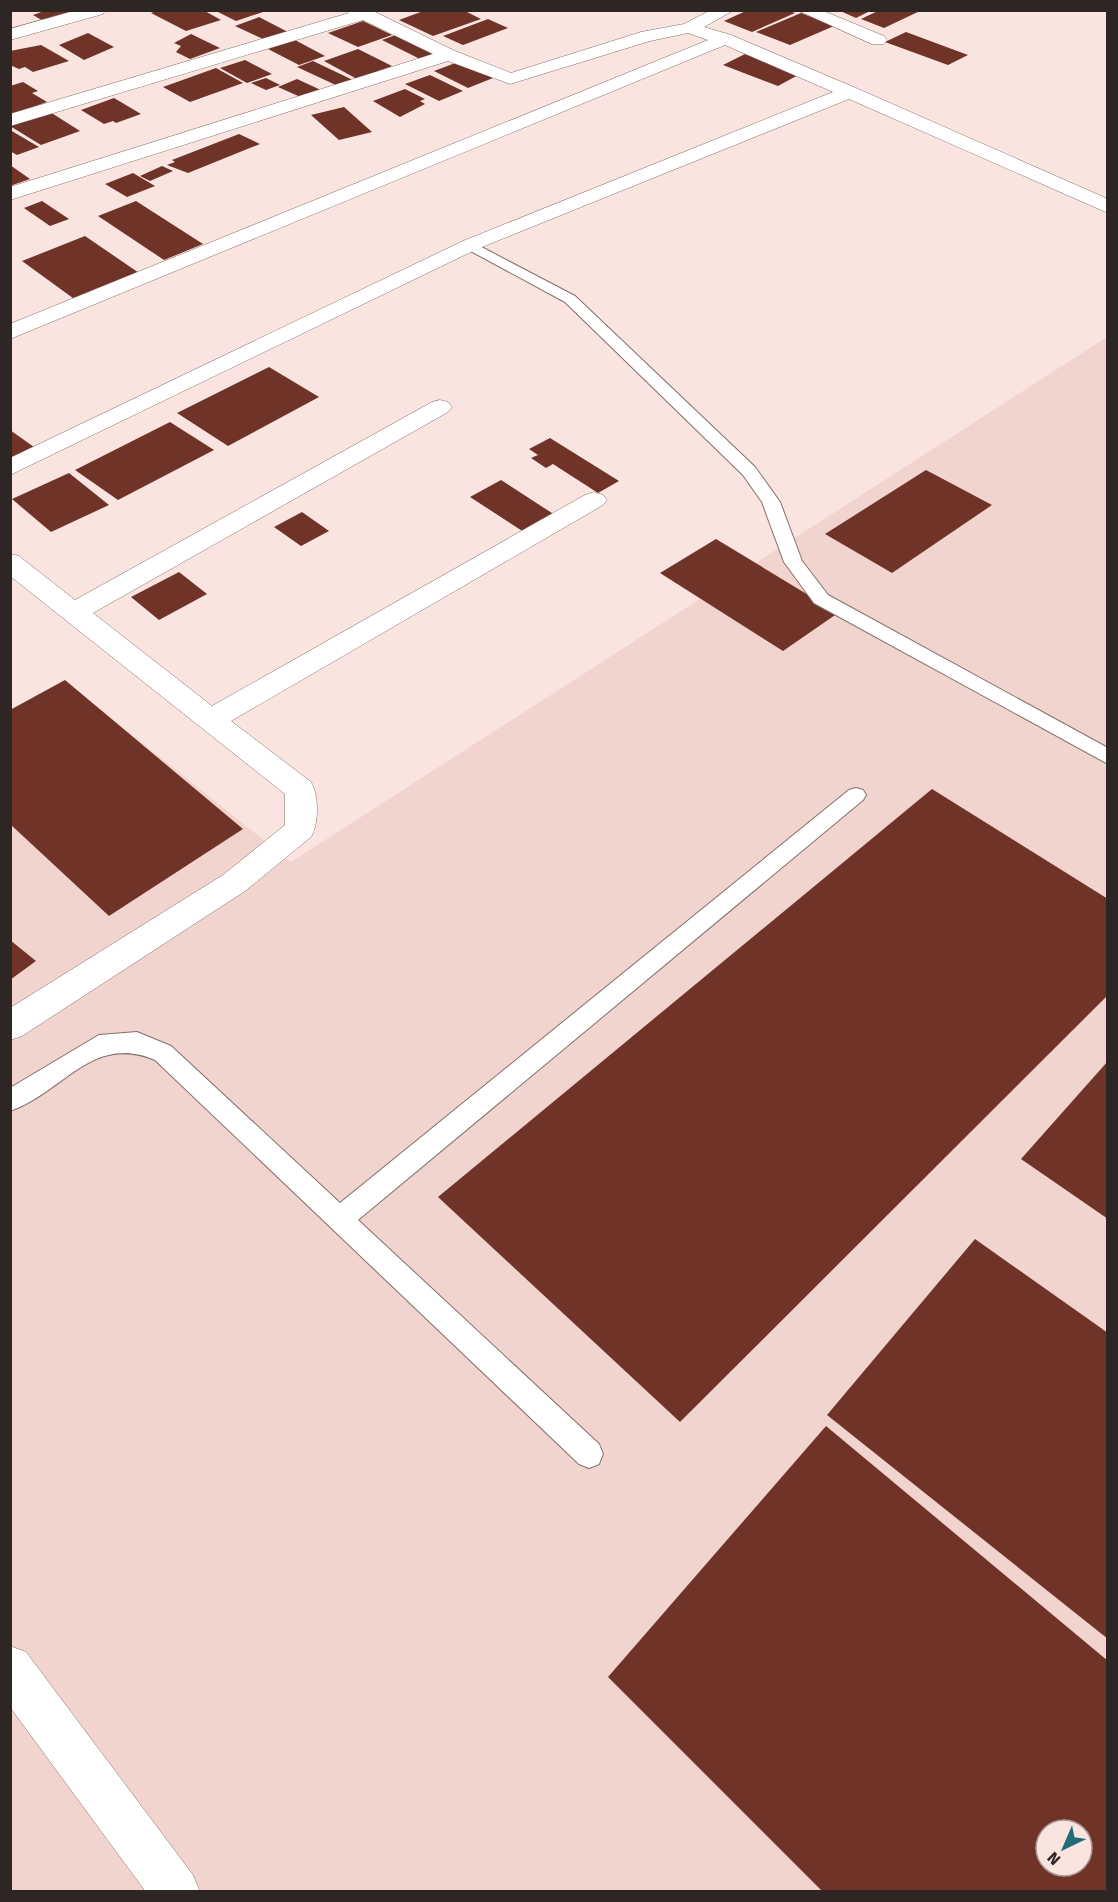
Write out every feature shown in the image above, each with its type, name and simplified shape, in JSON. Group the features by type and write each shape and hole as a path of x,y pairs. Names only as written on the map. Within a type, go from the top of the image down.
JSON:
{"street":[{"path":"10,35 97,10"},
{"path":"10,120 360,12 449,55 510,79 647,36 689,28 726,10"},
{"path":"804,10 878,40"},
{"path":"689,28 725,39 849,92 1107,207"},
{"path":"10,332 725,39"},
{"path":"10,194 449,55"},
{"path":"10,468 470,245 849,92"},
{"path":"74,612 440,407"},
{"path":"210,720 594,500"},
{"path":"10,562 300,790 300,829 234,883 10,1026"},
{"path":"10,1668 176,1892"}],"lane":[{"path":"470,245 570,299 749,471 771,502 793,562 820,599 1107,757"},
{"path":"340,1218 856,795"},
{"path":"10,1101 99,1045 137,1042 163,1053 589,1454"}],"shaded area":[{"path":"1107,337 1107,1891 11,1892 11,751 95,705 291,862"}],"building":[{"path":"47,10 74,10 78,13 45,22 33,15"},
{"path":"159,10 203,10 221,20 186,31 151,13"},
{"path":"214,10 265,10 266,11 236,21"},
{"path":"426,10 463,10 481,19 433,36 399,20"},
{"path":"748,10 787,10 795,13 752,32 724,21"},
{"path":"838,10 872,10 856,18"},
{"path":"880,10 922,10 884,28 861,19"},
{"path":"801,13 834,26 790,45 756,32"},
{"path":"259,17 288,32 265,40 235,26"},
{"path":"488,19 508,28 463,45 443,36"},
{"path":"363,21 392,35 358,47 328,33"},
{"path":"906,32 968,55 948,65 885,42"},
{"path":"88,33 114,47 84,60 59,45"},
{"path":"401,33 446,54 426,62 382,40"},
{"path":"191,34 220,48 190,59 176,52 181,46 174,43"},
{"path":"295,40 325,56 299,65 268,49"},
{"path":"41,45 69,61 33,72 25,67 19,69 10,65 10,51"},
{"path":"358,49 392,66 357,79 324,61"},
{"path":"745,54 800,74 778,86 723,65"},
{"path":"245,60 272,74 247,83 220,68"},
{"path":"313,61 355,81 340,87 297,67"},
{"path":"458,62 493,78 468,88 434,71"},
{"path":"216,68 243,83 190,102 163,87"},
{"path":"430,75 463,91 439,101 405,84"},
{"path":"266,78 280,85 266,90 251,83"},
{"path":"297,79 323,91 305,99 278,87"},
{"path":"23,82 38,91 32,93 47,102 10,115 10,86"},
{"path":"405,89 425,99 420,101 425,104 400,117 373,101"},
{"path":"114,98 141,114 116,123 113,121 104,124 81,110"},
{"path":"344,107 372,132 339,140 311,115"},
{"path":"50,112 80,131 41,145 10,126"},
{"path":"10,130 39,147 17,155 10,151"},
{"path":"239,134 260,144 188,173 167,165 175,162 172,160"},
{"path":"10,165 30,179 10,186"},
{"path":"162,166 173,171 150,181 140,176"},
{"path":"133,173 155,186 127,197 105,184"},
{"path":"42,201 69,219 50,226 24,208"},
{"path":"136,201 203,244 164,260 98,216"},
{"path":"85,236 142,275 77,301 22,261"},
{"path":"269,367 319,397 228,446 177,413"},
{"path":"170,422 214,450 118,500 75,470"},
{"path":"10,430 34,447 10,458"},
{"path":"550,438 619,481 598,493 553,464 546,468 531,458 538,455 529,449"},
{"path":"926,470 992,505 892,573 825,534"},
{"path":"69,473 109,505 51,532 12,499"},
{"path":"501,480 558,517 527,534 470,497"},
{"path":"302,512 329,531 301,546 274,527"},
{"path":"716,539 838,613 783,651 660,573"},
{"path":"179,572 207,594 159,620 131,597"},
{"path":"65,680 243,829 109,916 10,824 10,710"},
{"path":"932,789 1108,899 1108,995 680,1422 438,1197"},
{"path":"10,940 36,961 10,980"},
{"path":"1108,1061 1108,1219 1021,1159"},
{"path":"975,1239 1108,1333 1108,1639 827,1415"},
{"path":"826,1426 1108,1661 1108,1892 823,1892 608,1677"}]}
